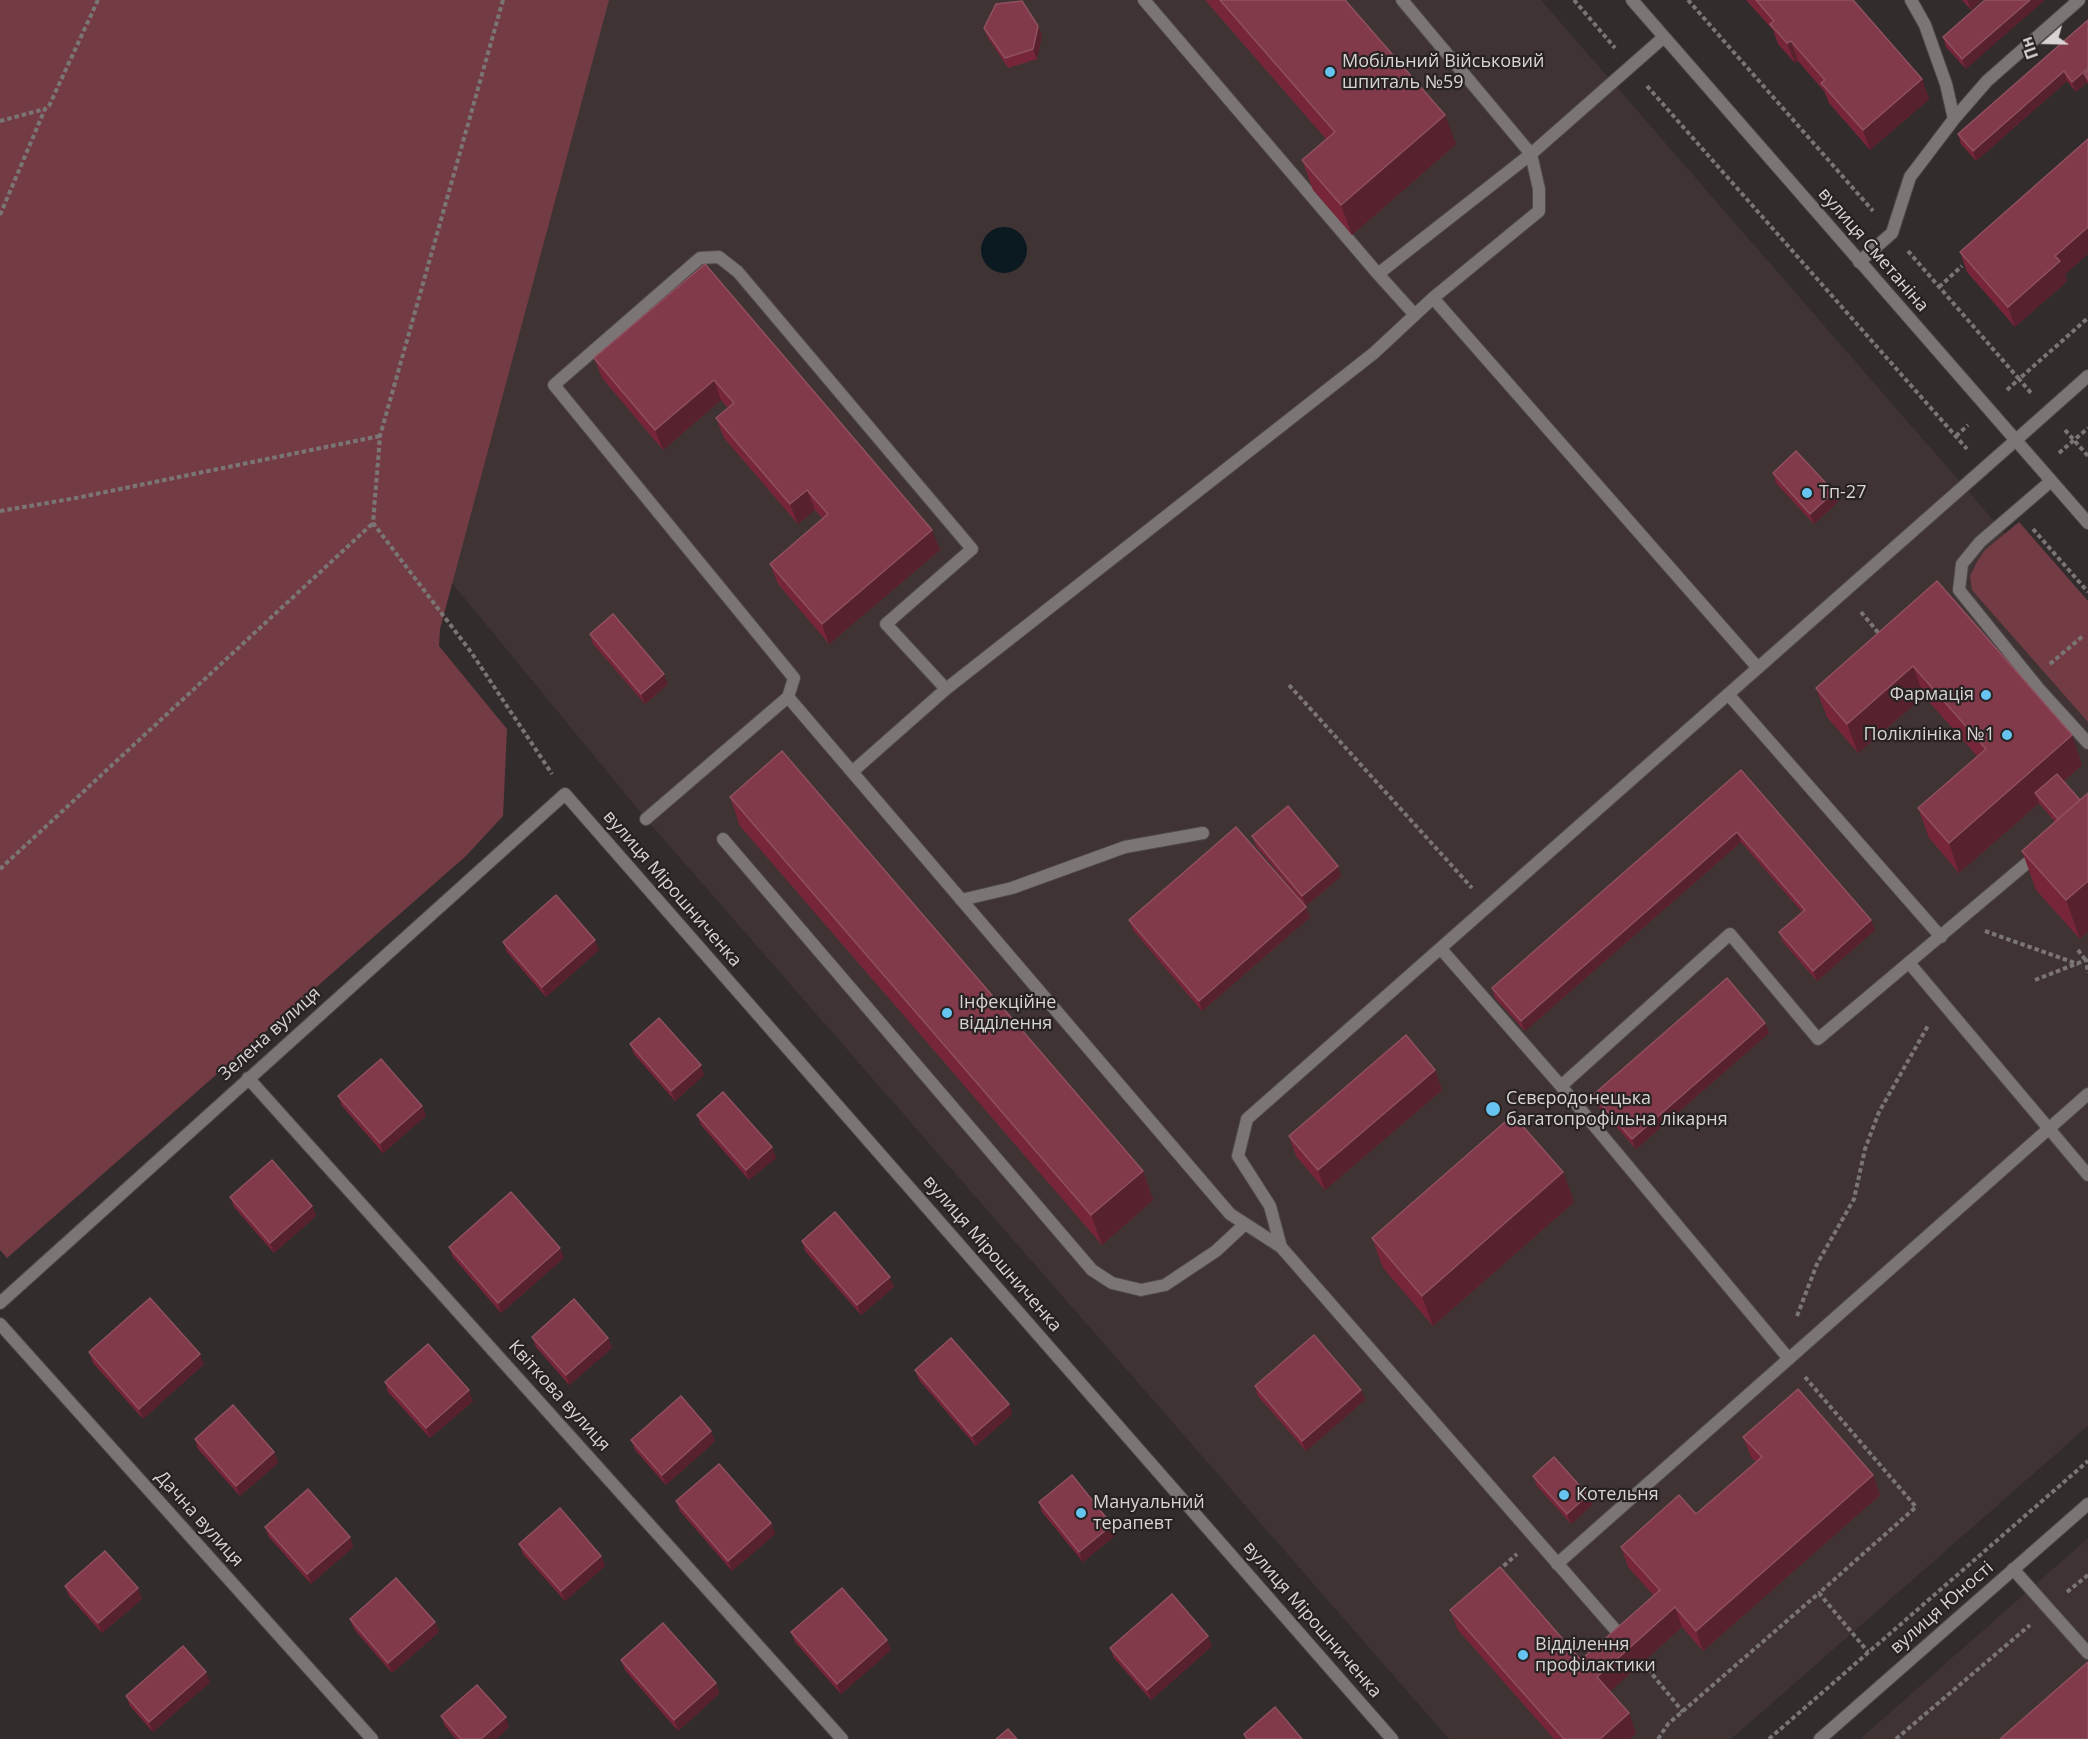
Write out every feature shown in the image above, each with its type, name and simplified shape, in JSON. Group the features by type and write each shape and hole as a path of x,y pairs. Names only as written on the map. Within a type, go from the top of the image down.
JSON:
{"street":[{"path":"1144,0 1414,315"},
{"path":"852,772 946,689 1374,353 1433,298 1539,211 1539,189 1531,154 1402,0"},
{"name":"вулиця Сметаніна","path":"1632,0 2088,524"},
{"path":"1911,0 1925,25 1946,84 1954,119"},
{"path":"1860,262 1892,233 1910,177 1954,119 1987,81 2079,0"},
{"path":"1378,274 1531,154 1664,37"},
{"path":"646,819 788,697 794,678 554,385 700,258 719,257 738,272 972,549 886,624 946,689"},
{"path":"1433,298 1758,668"},
{"path":"1281,1246 1270,1206 1238,1156 1247,1119 2088,376"},
{"path":"2051,481 1980,542 1962,564 1959,590 2031,680 2088,743"},
{"path":"1728,694 1941,937"},
{"path":"788,697 1230,1214 1281,1246 1629,1645"},
{"name":"Зелена вулиця","path":"0,1304 565,794"},
{"name":"вулиця Мірошниченка","path":"565,794 1392,1739"},
{"path":"961,900 1012,888 1125,847 1203,833"},
{"path":"723,839 1092,1270 1112,1283 1141,1290 1165,1285 1216,1251 1245,1224"},
{"path":"1561,1086 1730,934 1818,1039 1910,964 2045,848"},
{"path":"1441,949 1561,1086 1789,1359"},
{"path":"1910,964 2088,1175"},
{"name":"Квіткова вулиця","path":"248,1078 842,1739"},
{"path":"1557,1564 2088,1094"},
{"name":"Дачна вулиця","path":"0,1324 372,1739"},
{"name":"вулиця Юності","path":"1820,1739 2088,1504"},
{"path":"2013,1569 2088,1653"}],"path":[{"path":"0,215 45,109 98,0"},
{"path":"503,0 380,436 373,523 471,652 565,794"},
{"path":"1574,0 1630,67 1941,417 1983,469"},
{"path":"0,122 45,109"},
{"path":"1939,287 1962,267"},
{"path":"0,511 380,436"},
{"path":"2017,510 2088,592"},
{"path":"0,869 373,523"},
{"path":"1844,592 1882,637"},
{"path":"2031,680 2084,635"},
{"path":"1289,685 1489,906"},
{"path":"1958,922 2078,963"},
{"path":"2079,950 2087,961 2088,974"},
{"path":"2036,980 2087,961"},
{"path":"1658,1739 1668,1724 1916,1507 1789,1359 1798,1309 1817,1264 1854,1199 1865,1149 1880,1113 1941,1002"},
{"path":"1769,1739 2088,1461"},
{"path":"1491,1577 1535,1539"},
{"path":"1896,1739 2088,1575"},
{"path":"1819,1593 1869,1652"},
{"path":"1642,1663 1683,1712"}],"shaded area":[{"path":"0,0 609,0 440,629 439,646 507,729 503,816 466,856 7,1258 0,1250"},
{"name":"Сєвєродонецька багатопрофільна лікарня","path":"585,0 1541,0 2088,629 2088,1426 1731,1739 1449,1739 646,819 438,566"},
{"path":"1004,227 1020,234 1027,250 1020,266 1004,273 988,266 981,250 988,234"},
{"path":"2019,522 2088,601 2088,722 1972,590 1970,576 1985,550"},
{"path":"2088,1538 2088,1739 1860,1739"}],"building":[{"name":"Мобільний Військовий шпиталь №59","path":"1220,0 1345,0 1445,115 1341,205 1302,160 1335,132"},
{"path":"1756,0 1853,0 1922,79 1863,130 1821,83 1825,80 1791,41 1787,43 1770,24 1774,21"},
{"path":"1985,0 2030,0 1962,59 1943,37"},
{"path":"1022,1 1038,26 1033,49 1005,58 984,28 996,4"},
{"path":"2088,20 2088,68 2072,82 2064,71 1973,151 1958,134"},
{"path":"2088,139 2088,227 2055,256 2060,261 2008,307 1960,252"},
{"path":"705,264 932,530 822,624 770,564 828,514 807,490 790,504 716,418 734,403 714,380 655,430 594,358"},
{"name":"Тп-27","path":"1796,451 1834,492 1810,514 1773,473"},
{"name":"Поліклініка №1","path":"1937,581 2072,735 1949,843 1918,808 1986,749 1913,666 1847,724 1816,688"},
{"path":"613,614 664,674 641,694 590,634"},
{"name":"Інфекційне відділення","path":"782,751 1143,1171 1091,1215 730,797"},
{"path":"1741,770 1871,920 1813,971 1779,932 1805,910 1737,832 1521,1021 1492,988"},
{"path":"2057,774 2080,800 2058,819 2035,793"},
{"path":"2088,793 2088,881 2066,900 2022,851"},
{"path":"1288,806 1338,866 1302,896 1252,836"},
{"path":"1236,827 1306,907 1199,1001 1129,920"},
{"path":"556,895 595,940 542,987 503,942"},
{"path":"1727,978 1765,1023 1632,1139 1593,1095"},
{"path":"659,1018 701,1065 671,1091 630,1044"},
{"path":"1406,1035 1435,1070 1318,1170 1289,1136"},
{"path":"381,1059 422,1106 380,1143 338,1096"},
{"path":"723,1092 772,1147 746,1170 697,1115"},
{"path":"1513,1115 1563,1172 1422,1296 1372,1238"},
{"path":"272,1160 312,1206 270,1243 230,1197"},
{"path":"511,1192 560,1248 498,1303 449,1247"},
{"path":"835,1212 890,1277 857,1305 802,1241"},
{"path":"150,1298 200,1354 139,1409 89,1352"},
{"path":"574,1299 608,1338 566,1375 532,1337"},
{"path":"1314,1335 1361,1390 1302,1441 1255,1386"},
{"path":"951,1338 1009,1404 972,1436 915,1370"},
{"path":"428,1344 469,1390 426,1428 385,1382"},
{"path":"1798,1389 1873,1475 1696,1631 1675,1607 1597,1677 1629,1713 1600,1739 1564,1739 1450,1610 1500,1567 1581,1660 1660,1590 1621,1547 1679,1495 1696,1514 1762,1457 1743,1437"},
{"path":"681,1396 711,1431 662,1475 631,1440"},
{"path":"233,1405 274,1452 236,1486 195,1439"},
{"name":"Котельня","path":"1554,1457 1588,1495 1567,1514 1533,1476"},
{"path":"719,1464 771,1523 728,1561 676,1501"},
{"path":"1072,1475 1112,1525 1079,1552 1039,1502"},
{"path":"308,1489 350,1537 307,1574 265,1527"},
{"path":"560,1508 601,1556 561,1591 519,1544"},
{"path":"105,1551 138,1588 98,1623 65,1586"},
{"path":"396,1578 435,1622 388,1663 350,1619"},
{"path":"842,1588 887,1640 837,1684 791,1632"},
{"path":"1172,1594 1208,1636 1147,1690 1110,1648"},
{"path":"663,1623 716,1683 674,1720 621,1660"},
{"path":"183,1646 206,1672 149,1722 126,1696"},
{"path":"2088,1662 2088,1739 2000,1739"},
{"path":"477,1685 506,1717 481,1739 461,1739 441,1716"},
{"path":"1275,1707 1302,1739 1247,1739 1244,1734"},
{"path":"1008,1729 1017,1739 996,1739"}],"place":[{"name":"Мобільний Військовий шпиталь №59","path":"1330,72"},
{"name":"Тп-27","path":"1807,493"},
{"name":"Фармація","path":"1986,695"},
{"name":"Поліклініка №1","path":"2007,735"},
{"name":"Інфекційне відділення","path":"947,1013"},
{"name":"Сєвєродонецька багатопрофільна лікарня","path":"1493,1109"},
{"name":"Котельня","path":"1564,1495"},
{"name":"Мануальний терапевт","path":"1081,1513"},
{"name":"Відділення профілактики","path":"1523,1655"}]}
